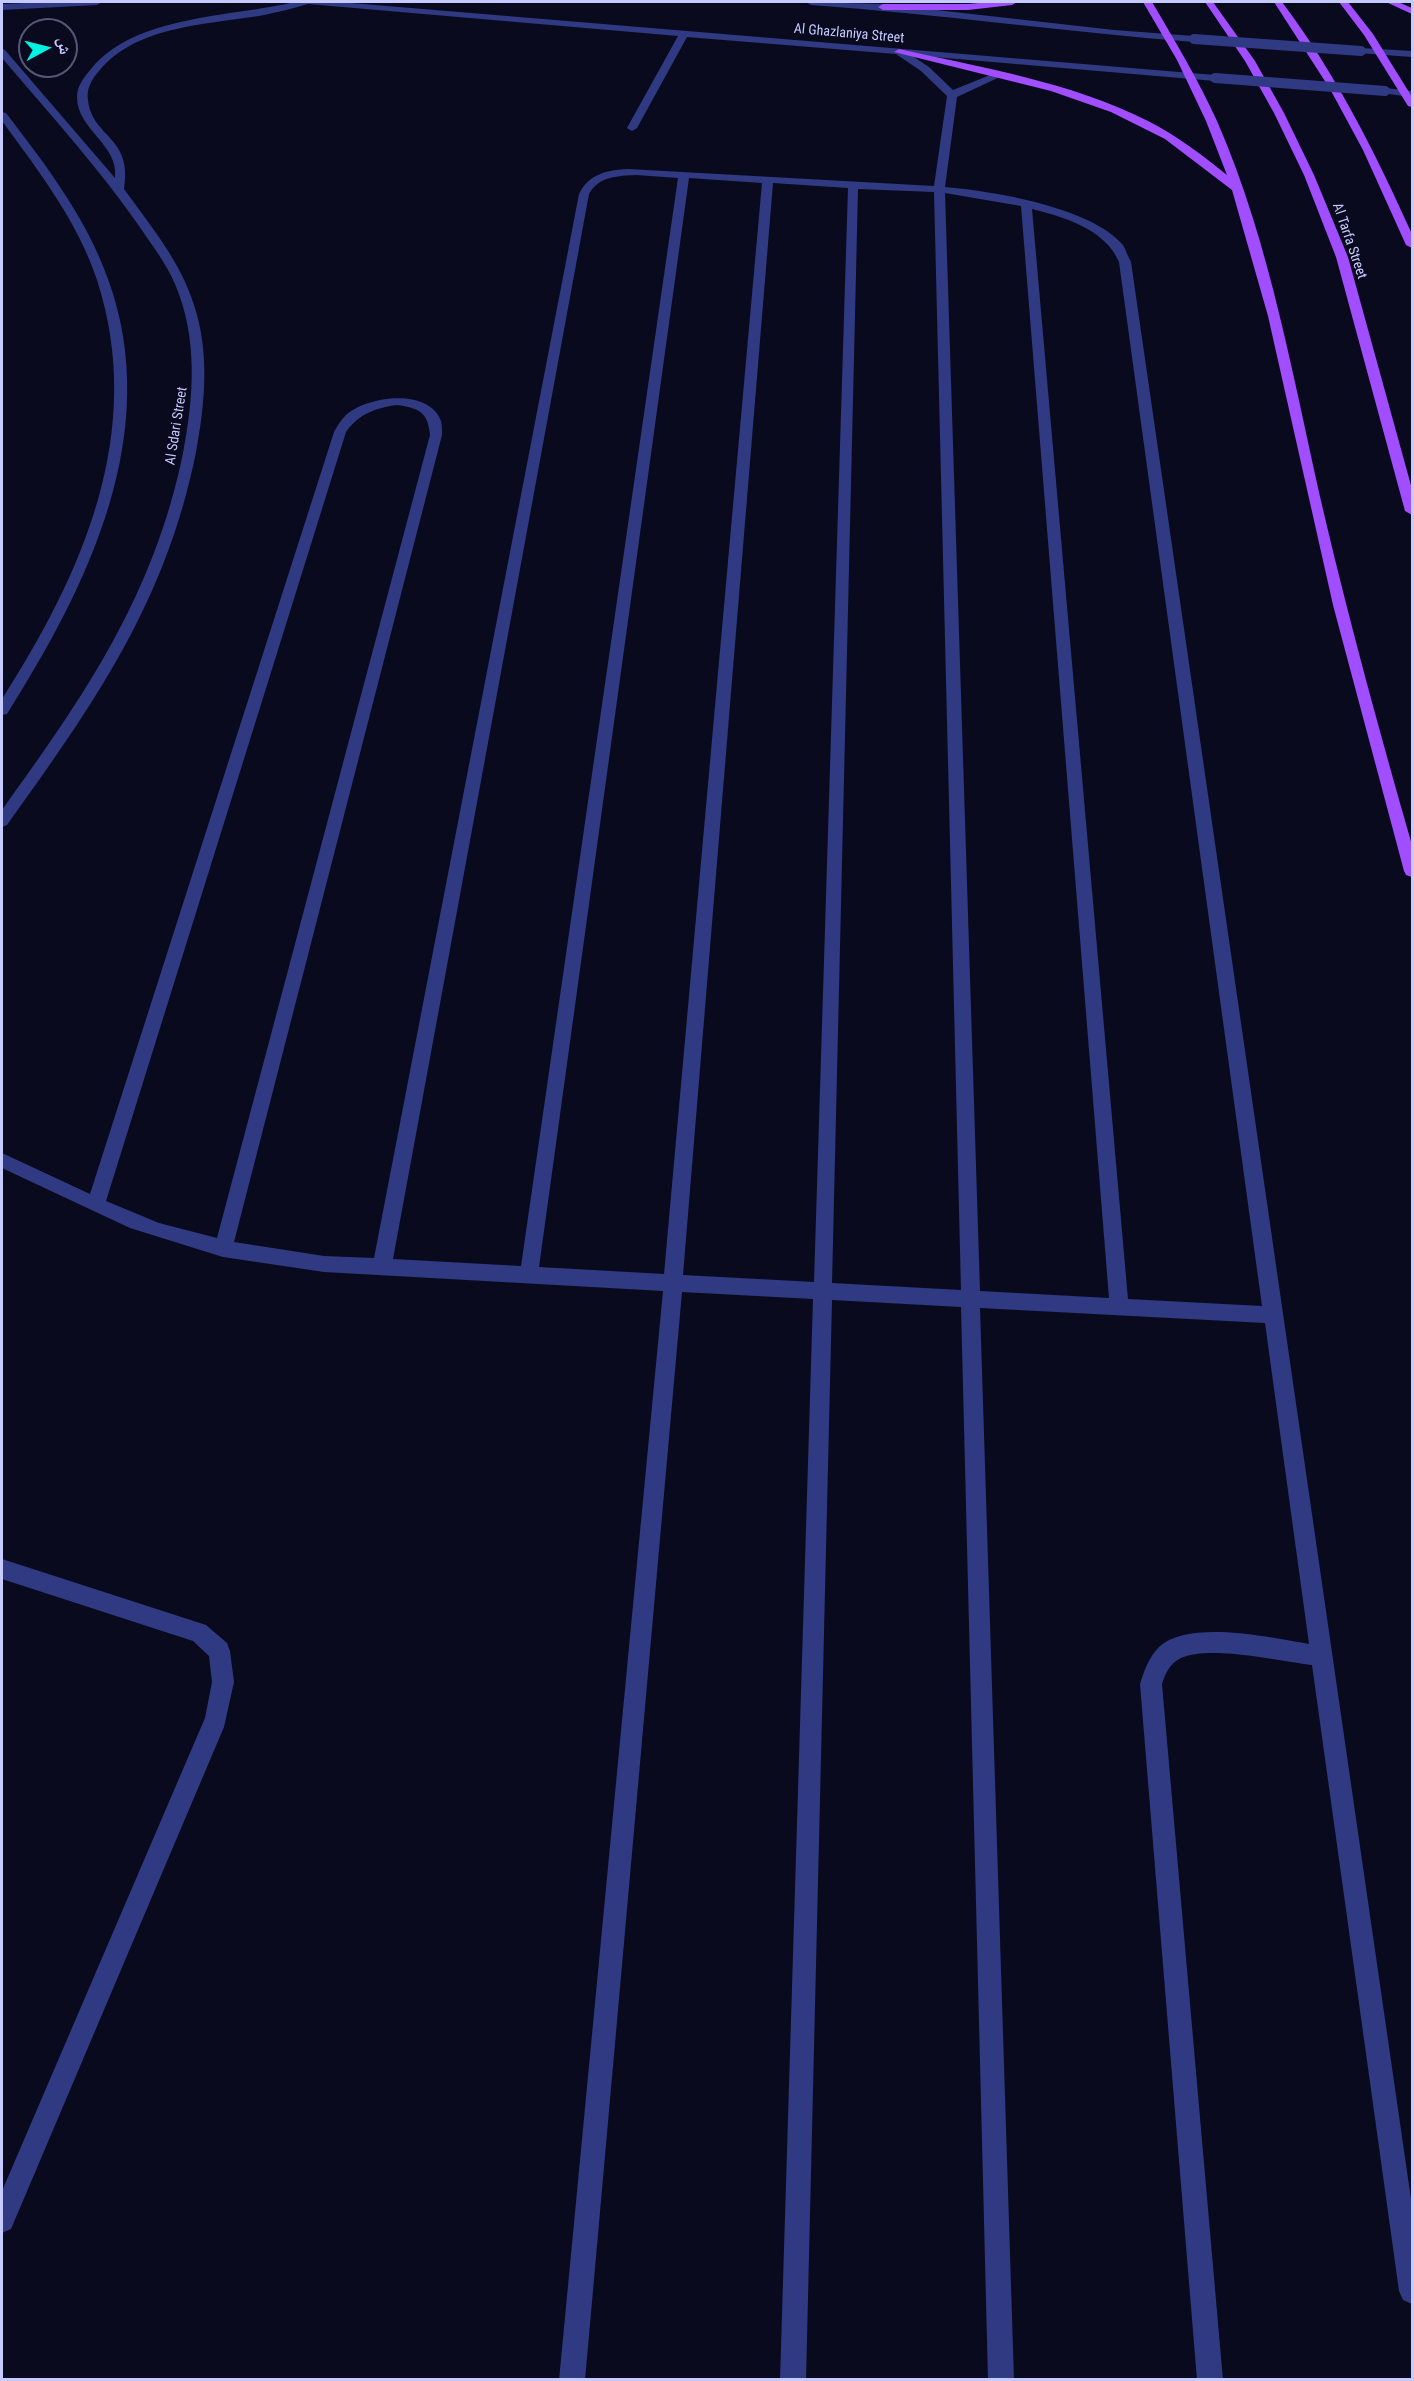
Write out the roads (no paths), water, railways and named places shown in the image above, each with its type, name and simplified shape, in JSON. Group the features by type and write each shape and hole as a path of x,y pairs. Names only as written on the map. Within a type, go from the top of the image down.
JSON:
{"main road":[{"path":"883,7 968,7 1012,2"},
{"path":"1147,2 1192,76 1238,190 1265,284 1324,544 1413,871"},
{"name":"Al Tarfa Street","path":"1209,2 1250,61 1279,113 1309,175 1341,257 1413,511"},
{"path":"1278,2 1321,64 1378,170 1413,245"},
{"path":"1342,2 1409,94 1413,104"},
{"path":"1391,2 1413,11"},
{"path":"899,52 1090,99 1145,123 1189,152 1238,190"}],"street":[{"path":"2,7 97,2"},
{"path":"118,190 123,174 118,155 82,104 82,93 94,69 118,50 157,31 202,20 258,13 306,2"},
{"name":"Al Ghazlaniya Street","path":"311,2 1409,94"},
{"name":"Al Ghazlaniya Street","path":"811,2 883,7 1114,33 1413,54"},
{"path":"632,128 684,33"},
{"name":"Al Sdari Street","path":"2,52 118,190 172,267 193,318 200,361 194,426 184,482 150,584 120,642 67,730 2,821"},
{"path":"899,52 925,69 952,95"},
{"path":"952,95 999,75"},
{"path":"952,95 939,190 1001,2379"},
{"path":"2,115 56,186 86,241 103,281 115,318 121,385 119,430 111,473 101,518 85,564 33,664 2,710"},
{"path":"382,1267 587,186 595,179 621,172 983,194 1026,204 1096,228 1109,236 1124,254 1402,2230 1413,2291"},
{"path":"529,1275 684,175"},
{"path":"572,2379 673,1283 768,180"},
{"path":"793,2379 853,185"},
{"path":"1026,204 1119,1307"},
{"path":"96,1203 340,432 344,423 353,414 366,407 382,403 413,404 425,409 433,416 437,425 436,435 223,1249"},
{"path":"2,1160 136,1222 223,1249 324,1264 1273,1315"},
{"path":"2,1569 199,1632 219,1651 223,1682 216,1719 2,2220"},
{"path":"1210,2379 1151,1684 1158,1664 1172,1651 1190,1644 1212,1644 1321,1656"}]}
